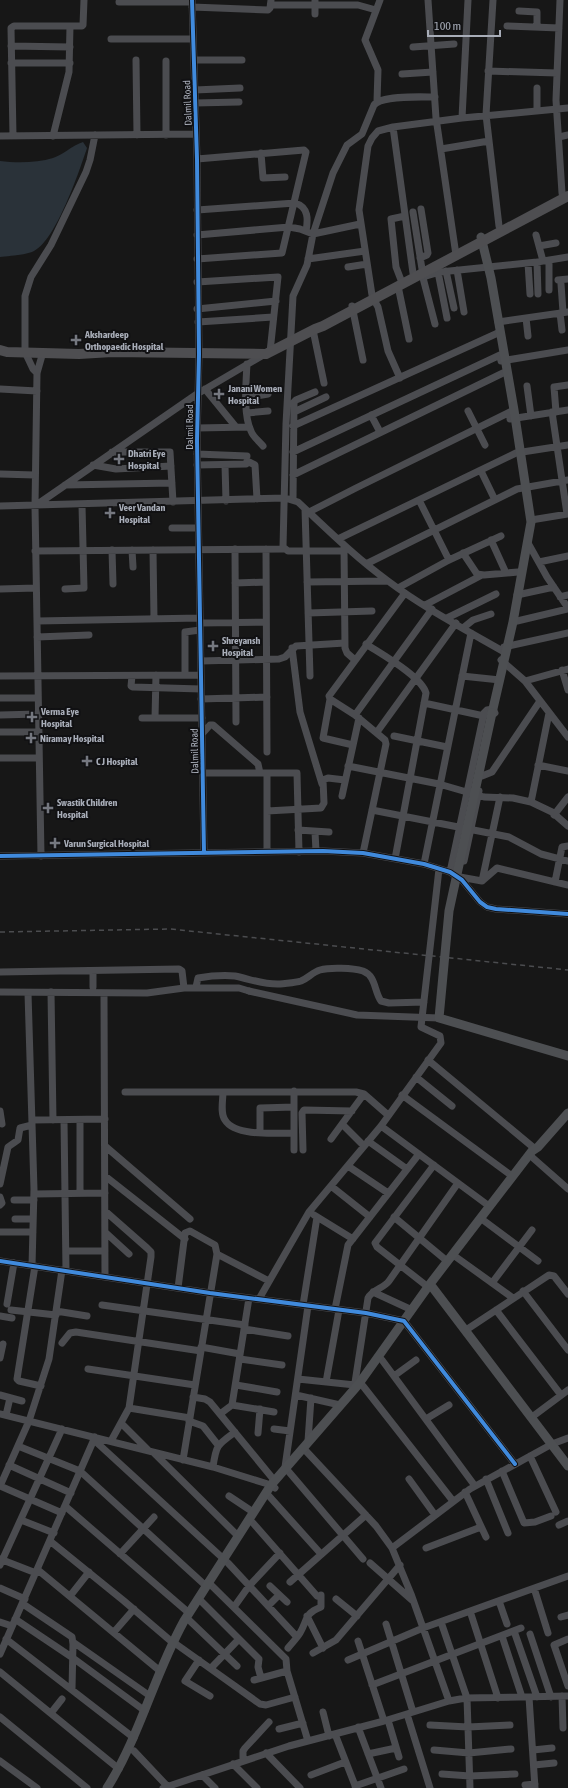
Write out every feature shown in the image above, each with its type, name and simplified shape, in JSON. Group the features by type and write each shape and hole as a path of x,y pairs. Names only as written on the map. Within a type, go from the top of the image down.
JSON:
{"highway":[{"path":"2,353 268,353 292,342 314,329 323,326 373,297 566,193"},
{"path":"482,239 499,226 566,193"}],"main road":[{"path":"482,239 498,322 498,333"},
{"path":"488,269 488,281 519,453 527,523 504,653 449,911 439,1018 568,1056"},
{"path":"502,358 502,373 512,415"},
{"path":"504,653 513,622 531,520 524,487"},
{"path":"451,1259 536,1151 568,1113"},
{"path":"287,1469 306,1451 357,1387 406,1323 412,1310 489,1206 512,1176 536,1151"},
{"path":"225,1561 253,1512 308,1441 382,1360 431,1286"},
{"path":"431,1286 466,1330 568,1466"},
{"path":"107,1788 119,1769 134,1738 160,1671 174,1643 209,1585 269,1496 274,1484"},
{"path":"189,1617 202,1602 209,1585"},
{"path":"113,1788 134,1751 174,1643"}],"street":[{"path":"13,136 11,63 12,27 84,25 84,0"},
{"path":"309,232 345,148 364,130 377,101 378,70 365,40 380,0"},
{"path":"428,0 437,121 456,253"},
{"path":"462,118 468,0"},
{"path":"493,0 486,115 499,226"},
{"path":"560,0 557,110 566,193"},
{"path":"119,2 192,3 268,10 271,3 315,2 362,5 376,10"},
{"path":"315,2 315,14"},
{"name":"Dalmil Road","path":"192,3 197,159 198,322 195,353 197,394 198,550 204,853"},
{"path":"519,11 537,12 537,27"},
{"path":"53,136 68,78 70,63 70,26"},
{"path":"507,26 559,28"},
{"path":"111,39 193,39"},
{"path":"413,47 454,44"},
{"path":"11,46 70,47"},
{"path":"136,60 137,135"},
{"path":"194,60 242,60"},
{"path":"166,61 166,134"},
{"path":"11,63 70,63"},
{"path":"488,71 557,73"},
{"path":"402,74 433,72"},
{"path":"195,90 240,88"},
{"path":"537,88 537,111"},
{"path":"377,101 435,97"},
{"path":"195,103 239,102"},
{"path":"364,130 378,132 393,127 437,121 568,108"},
{"path":"393,127 405,216 435,324"},
{"path":"378,132 372,138 368,146 359,210 360,224 373,297 378,307 388,351 400,378"},
{"path":"0,136 196,134"},
{"path":"37,373 33,369 25,352 24,308 28,286 34,272 55,239 83,179 90,160 95,135"},
{"path":"559,137 568,136"},
{"path":"441,148 489,141"},
{"path":"197,159 306,150 295,203 282,253 197,259"},
{"path":"261,154 263,178 285,177"},
{"path":"197,210 295,203 300,205 306,211 309,232 308,259 293,296 291,312 292,342 286,424 289,499"},
{"path":"420,258 428,253 421,209"},
{"path":"414,212 420,258 420,272"},
{"path":"405,216 390,219 396,267 409,339"},
{"path":"197,235 289,227 309,232 360,224"},
{"path":"536,234 549,290"},
{"path":"539,246 556,243"},
{"path":"308,259 365,251"},
{"path":"420,272 488,269 568,257"},
{"path":"538,294 543,261"},
{"path":"528,263 530,294"},
{"path":"348,267 367,264"},
{"path":"457,270 464,312"},
{"path":"446,271 454,308"},
{"path":"438,272 447,318"},
{"path":"35,506 197,394 268,353 276,301 277,277 197,282"},
{"path":"562,330 564,312 560,282 568,279"},
{"path":"197,309 276,301"},
{"path":"353,308 363,360"},
{"path":"498,322 564,312"},
{"path":"198,322 273,317"},
{"path":"526,318 528,336"},
{"path":"314,329 324,383"},
{"path":"293,426 498,333"},
{"path":"292,452 502,358 568,350"},
{"path":"41,856 35,475 37,373 43,352"},
{"path":"247,364 246,398 249,427 252,434 263,446"},
{"path":"293,475 502,373"},
{"path":"531,520 567,514 565,481 557,447 554,389 556,387 568,385"},
{"path":"527,386 531,416"},
{"path":"0,389 37,391"},
{"path":"205,389 236,427"},
{"path":"284,549 293,475 292,452 295,401 315,392"},
{"path":"246,398 268,394"},
{"path":"294,412 326,397"},
{"path":"307,511 477,429 512,415 531,416 568,410"},
{"path":"468,411 486,445"},
{"path":"247,413 268,412"},
{"path":"372,415 380,432"},
{"path":"197,428 249,427"},
{"path":"338,539 519,453 568,446"},
{"path":"112,452 168,451 171,453 173,502"},
{"path":"197,454 247,460 255,465 256,499"},
{"path":"197,466 226,464 247,460"},
{"path":"226,464 226,501"},
{"path":"93,465 116,469 171,466"},
{"path":"481,471 495,500"},
{"path":"0,474 35,475"},
{"path":"366,564 524,487 565,481"},
{"path":"64,485 172,483"},
{"path":"0,506 289,499 307,511 338,539 344,548 388,581 405,593 504,653 550,713 565,729 568,737"},
{"path":"419,500 449,560"},
{"path":"65,589 84,588 82,505"},
{"path":"307,511 306,552 310,676"},
{"path":"172,528 198,528"},
{"path":"398,588 449,560 501,536"},
{"path":"491,540 506,573"},
{"path":"513,622 568,609 528,543"},
{"path":"35,551 284,549 288,551 306,552 344,548"},
{"path":"344,548 345,651 355,660"},
{"path":"266,549 267,752"},
{"path":"112,550 113,584"},
{"path":"132,550 133,567"},
{"path":"154,550 154,619"},
{"path":"235,550 236,722"},
{"path":"463,553 475,572 482,575"},
{"path":"539,562 568,556"},
{"path":"425,605 482,575 518,572"},
{"path":"307,582 388,581"},
{"path":"235,583 266,582"},
{"path":"517,595 554,587"},
{"path":"0,589 36,588"},
{"path":"353,745 323,738 330,694 405,593"},
{"path":"447,618 496,594"},
{"path":"560,597 568,595"},
{"path":"342,796 353,745 357,717 393,662 432,609"},
{"path":"308,613 372,611"},
{"path":"463,628 473,620 491,614"},
{"path":"37,621 154,619 200,624 266,622"},
{"path":"377,732 456,623"},
{"path":"185,675 185,632 200,624"},
{"path":"424,864 471,633"},
{"path":"504,653 568,633"},
{"path":"37,637 89,635"},
{"path":"201,661 282,659 292,648 301,645 345,643"},
{"path":"366,644 416,679 425,689 424,703 395,859"},
{"path":"267,810 318,809 324,806 322,784 300,712 292,648"},
{"path":"525,681 565,670 568,690"},
{"path":"155,718 156,675"},
{"path":"0,676 201,675"},
{"path":"132,676 132,687 201,689"},
{"path":"462,676 498,680"},
{"path":"201,699 267,697"},
{"path":"0,698 38,698"},
{"path":"330,699 377,732 383,737 386,744 363,853"},
{"path":"482,776 492,772 540,700"},
{"path":"424,703 455,710 491,711"},
{"path":"460,878 472,829 495,717 491,711"},
{"path":"450,872 468,791 491,711"},
{"path":"531,802 550,713"},
{"path":"0,715 38,714"},
{"path":"142,718 202,718"},
{"path":"202,734 210,725 213,724 258,764 263,773 267,810 267,852"},
{"path":"0,732 39,732"},
{"path":"394,736 417,742 447,747"},
{"path":"0,758 39,758"},
{"path":"538,765 568,771"},
{"path":"348,766 440,784 489,797 513,798 531,802 554,815 568,826"},
{"path":"202,772 297,773 299,852"},
{"path":"322,784 323,780 328,778 346,780"},
{"path":"482,881 500,797"},
{"path":"554,815 568,797"},
{"path":"372,810 516,839 541,854 568,861"},
{"path":"298,830 329,832"},
{"path":"315,832 316,852"},
{"path":"555,882 562,847 568,846"},
{"path":"0,856 267,852 363,853 424,864 450,872 460,878 480,902 487,907 496,909 568,914"},
{"path":"460,878 482,881 497,868 568,884"},
{"path":"258,1299 310,1212 381,1126 442,1041 440,1036 421,1027 439,869"},
{"path":"196,987 198,978 210,976 234,976 263,983 279,984 302,980 319,970 354,969 370,975 373,980 376,994 381,1001 389,1003 424,1002"},
{"path":"0,972 181,970 184,988"},
{"path":"93,971 93,987"},
{"path":"0,992 147,993 196,987 239,988 357,1015 439,1018"},
{"path":"28,992 34,1197 34,1266 18,1380 41,1386"},
{"path":"51,992 53,1120"},
{"path":"104,993 105,1277"},
{"path":"428,1060 536,1151 568,1189"},
{"path":"416,1077 452,1106"},
{"path":"294,1091 294,1150"},
{"path":"126,1092 356,1092 364,1094 388,1115"},
{"path":"223,1092 223,1115 225,1121 246,1132 294,1133"},
{"path":"331,1139 364,1094"},
{"path":"402,1095 512,1176"},
{"path":"260,1133 260,1108 294,1107"},
{"path":"303,1150 302,1113 304,1110 352,1111"},
{"path":"0,1111 2,1124"},
{"path":"536,1151 568,1117"},
{"path":"0,1148 8,1148 18,1140 20,1128 32,1123 53,1120 105,1119"},
{"path":"64,1120 66,1251 49,1359 29,1421 9,1465 2,1474 0,1486 30,1499 64,1510 120,1554 189,1617 237,1666"},
{"path":"80,1120 80,1193"},
{"path":"342,1124 366,1143 407,1169"},
{"path":"381,1126 489,1206"},
{"path":"105,1146 190,1219"},
{"path":"0,1184 8,1148"},
{"path":"326,1382 345,1254 348,1245 419,1154"},
{"path":"431,1286 400,1265 377,1247 375,1243 434,1165"},
{"path":"348,1166 388,1193"},
{"path":"105,1176 185,1239"},
{"path":"357,1387 368,1298 373,1292 386,1285 458,1183"},
{"path":"331,1186 370,1217"},
{"path":"14,1200 65,1193 105,1193"},
{"path":"0,1197 2,1203 0,1205"},
{"path":"105,1211 151,1252 134,1376 128,1408 112,1441"},
{"path":"310,1212 353,1239"},
{"path":"317,1217 296,1395 290,1431 287,1469 363,1560"},
{"path":"394,1218 419,1238 492,1283 513,1298"},
{"path":"15,1219 33,1219"},
{"path":"483,1220 538,1261"},
{"path":"492,1283 532,1230"},
{"path":"178,1288 185,1233 190,1231 215,1245 217,1248 217,1254 183,1460"},
{"path":"0,1232 33,1232"},
{"path":"105,1232 129,1254"},
{"path":"66,1251 105,1251"},
{"path":"217,1254 269,1281"},
{"path":"0,1261 210,1293 366,1313 406,1323 515,1464"},
{"path":"14,1263 9,1307 28,1312 87,1316"},
{"path":"466,1330 546,1276 554,1276 568,1293"},
{"path":"373,1292 412,1310"},
{"path":"523,1292 568,1350"},
{"path":"220,1414 232,1405 249,1298"},
{"path":"102,1305 206,1320 288,1336"},
{"path":"496,1310 561,1395"},
{"path":"0,1316 12,1318"},
{"path":"62,1343 73,1332 138,1343 201,1349 282,1365"},
{"path":"0,1358 3,1344"},
{"path":"382,1360 475,1486"},
{"path":"394,1376 416,1360"},
{"path":"88,1369 195,1385"},
{"path":"298,1379 357,1387 453,1501"},
{"path":"236,1385 277,1392"},
{"path":"532,1417 568,1390"},
{"path":"0,1395 22,1401"},
{"path":"296,1395 340,1405"},
{"path":"193,1397 208,1400 235,1432 274,1484"},
{"path":"10,1398 3,1414 213,1467 274,1484"},
{"path":"308,1441 311,1398"},
{"path":"232,1405 274,1412"},
{"path":"426,1419 449,1405"},
{"path":"128,1408 190,1420 203,1426 218,1445"},
{"path":"258,1433 260,1409"},
{"path":"121,1423 238,1536"},
{"path":"62,1429 1,1561 37,1571 70,1596 160,1671"},
{"path":"274,1430 290,1431"},
{"path":"213,1467 215,1452 218,1445 235,1432"},
{"path":"0,1654 24,1602 94,1438"},
{"path":"94,1438 225,1561 297,1637"},
{"path":"392,1548 465,1492 486,1479 552,1444 568,1438"},
{"path":"18,1446 80,1471 234,1606 284,1655 308,1741"},
{"path":"306,1451 366,1515 392,1548 400,1565 449,1701"},
{"path":"502,1471 524,1524 534,1522 553,1514 530,1456"},
{"path":"9,1465 71,1492"},
{"path":"409,1479 435,1515"},
{"path":"486,1479 508,1533"},
{"path":"465,1492 486,1537"},
{"path":"229,1496 253,1512"},
{"path":"269,1496 321,1554"},
{"path":"290,1582 366,1515"},
{"path":"120,1554 154,1517"},
{"path":"21,1520 54,1532"},
{"path":"559,1525 568,1522"},
{"path":"252,1523 319,1596 321,1607 311,1612 307,1616 297,1637 288,1648"},
{"path":"426,1548 481,1527"},
{"path":"50,1541 174,1643 263,1705 295,1697"},
{"path":"234,1606 249,1586 280,1553"},
{"path":"370,1563 413,1600"},
{"path":"312,1653 336,1640 400,1565"},
{"path":"70,1596 89,1572"},
{"path":"348,1660 423,1628 568,1576"},
{"path":"270,1586 287,1602"},
{"path":"0,1588 24,1602 69,1636 73,1642 150,1696"},
{"path":"534,1588 548,1633"},
{"path":"268,1606 280,1595"},
{"path":"336,1598 357,1616"},
{"path":"499,1601 507,1624"},
{"path":"202,1602 259,1659 258,1679 287,1670"},
{"path":"114,1632 134,1609"},
{"path":"470,1611 498,1698"},
{"path":"307,1616 322,1648"},
{"path":"0,1622 14,1623 73,1658 145,1711"},
{"path":"441,1622 467,1698 470,1788"},
{"path":"386,1624 401,1674 430,1788"},
{"path":"372,1685 517,1630 529,1697 535,1786 525,1785"},
{"path":"530,1634 551,1697"},
{"path":"502,1636 529,1697"},
{"path":"6,1639 134,1738"},
{"path":"213,1666 239,1639"},
{"path":"568,1639 554,1645 568,1686"},
{"path":"358,1641 372,1685 399,1757"},
{"path":"72,1689 73,1642"},
{"path":"199,1660 186,1681 210,1696"},
{"path":"0,1672 119,1769"},
{"path":"134,1751 166,1787 266,1753 449,1701 467,1698 565,1696 563,1728"},
{"path":"51,1713 62,1699"},
{"path":"323,1712 355,1787 404,1769"},
{"path":"0,1717 87,1788"},
{"path":"243,1761 243,1751 245,1748 269,1722"},
{"path":"279,1729 303,1723"},
{"path":"430,1725 468,1727 510,1725"},
{"path":"358,1727 381,1788"},
{"path":"368,1754 396,1748"},
{"path":"533,1750 552,1748"},
{"path":"434,1750 469,1752 511,1749"},
{"path":"266,1753 300,1788"},
{"path":"0,1761 37,1788"},
{"path":"311,1775 345,1762"},
{"path":"534,1765 554,1763"},
{"path":"233,1764 257,1788"},
{"path":"442,1774 470,1776 515,1774"},
{"path":"202,1775 215,1788"}],"shaded area":[{"path":"83,142 87,148 66,204 50,234 34,251 0,257 0,161 26,162 47,160 57,157"}],"railway":[{"path":"0,932 170,929 568,970"}],"cycle path":[{"path":"192,0 197,159 199,354 197,441 204,853"},
{"path":"0,856 323,851 363,853 424,864 450,872 462,880 480,902 487,907 496,909 568,914"},
{"path":"0,1261 210,1293 366,1313 404,1321 515,1464"}],"place":[{"name":"Akshardeep Orthopaedic Hospital","path":"76,340"},
{"name":"Janani Women Hospital","path":"219,394"},
{"name":"Dhatri Eye Hospital","path":"119,459"},
{"name":"Veer Vandan Hospital","path":"110,513"},
{"name":"Shreyansh Hospital","path":"213,646"},
{"name":"Verma Eye Hospital","path":"32,717"},
{"name":"Niramay Hospital","path":"31,738"},
{"name":"C J Hospital","path":"87,761"},
{"name":"Swastik Children Hospital","path":"48,808"},
{"name":"Varun Surgical Hospital","path":"55,843"}]}
